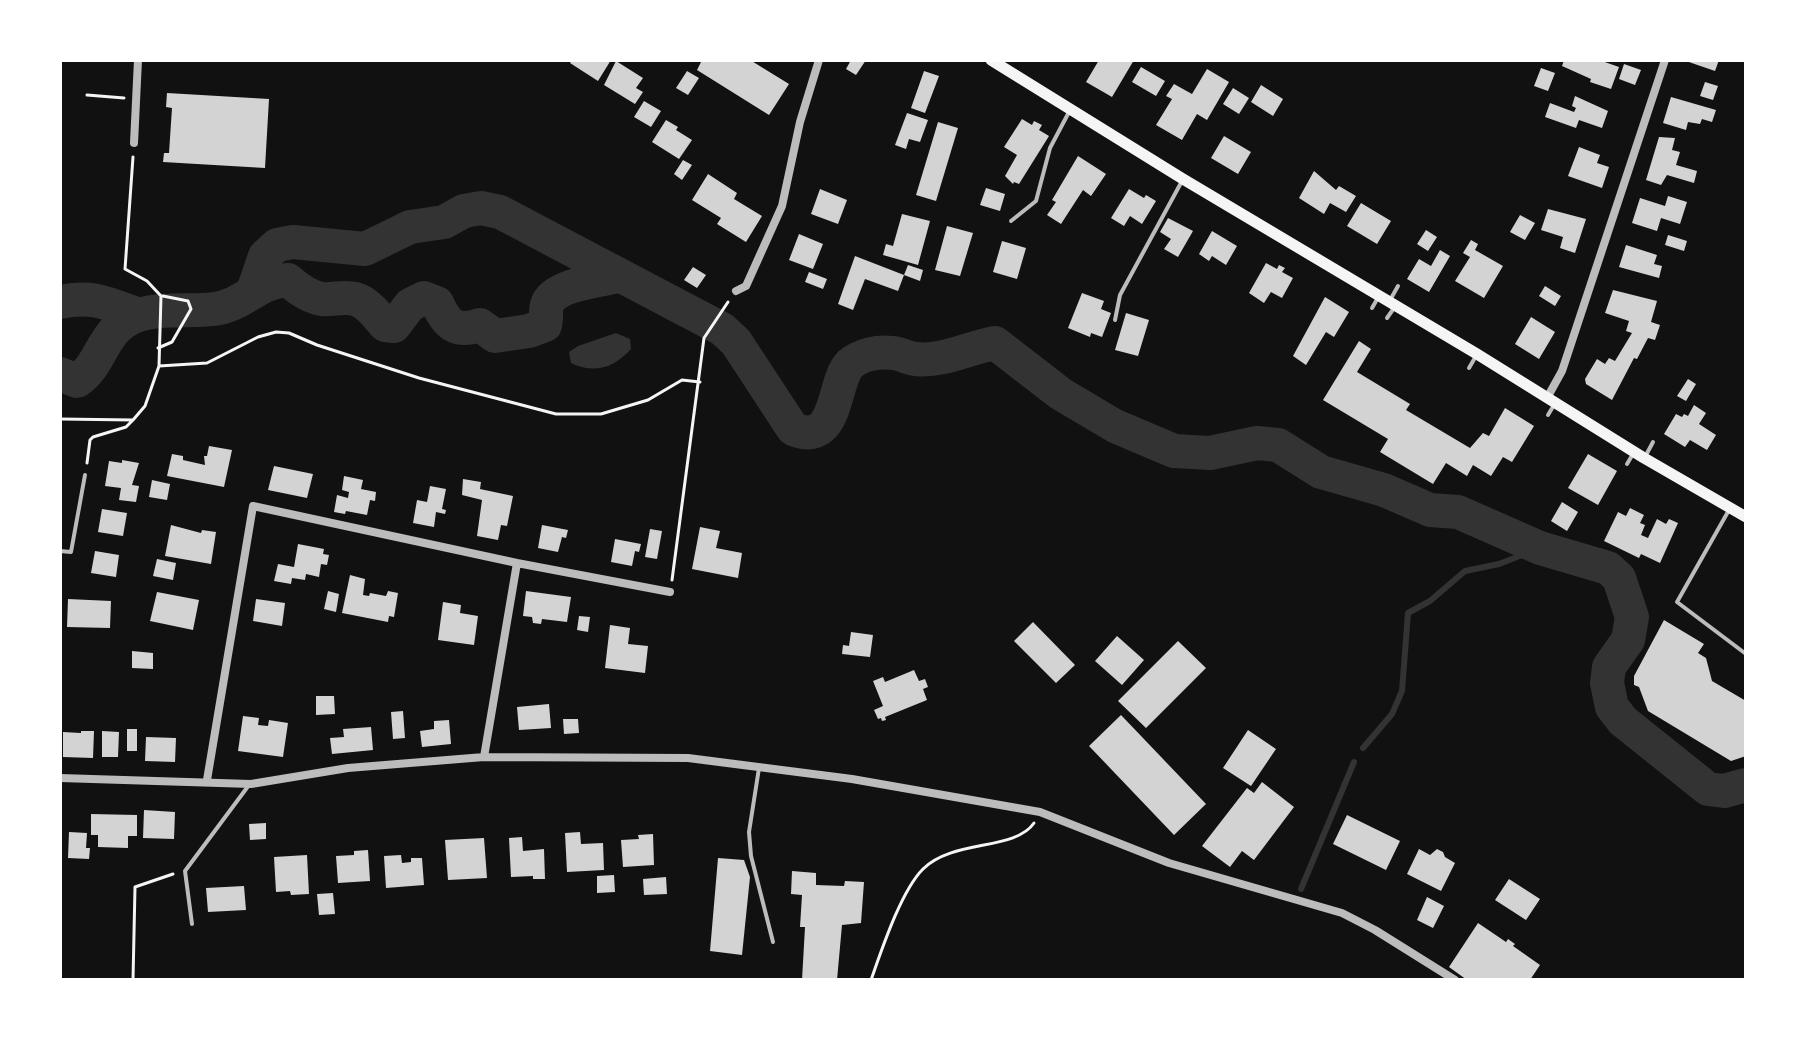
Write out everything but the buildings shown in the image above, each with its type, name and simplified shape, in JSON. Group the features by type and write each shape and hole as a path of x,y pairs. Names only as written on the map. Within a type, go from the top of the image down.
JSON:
{"main road":[{"path":"991,60 1183,179 1477,354 1639,455 1653,471 1746,517"}],"street":[{"path":"134,143 138,60"},
{"path":"736,291 746,286 782,206 800,122 819,60"},
{"path":"1551,401 1665,60"},
{"path":"207,780 253,506 517,563 670,592"},
{"path":"484,757 517,563"},
{"path":"60,778 207,780 251,784 348,768 484,757 688,758 852,779 1040,812 1169,863 1342,913 1455,980"}],"lane":[{"path":"1011,221 1036,201 1050,148 1070,110"},
{"path":"1115,320 1120,295 1183,179"},
{"path":"1387,318 1388,302 1398,286"},
{"path":"1372,308 1388,302"},
{"path":"1469,368 1477,354"},
{"path":"1548,415 1551,401"},
{"path":"1627,464 1653,442"},
{"path":"60,551 71,552 85,475"},
{"path":"1730,507 1677,602 1746,654"},
{"path":"759,768 749,832 751,856 773,942"},
{"path":"192,924 185,871 251,784"}],"path":[{"path":"87,95 136,100"},
{"path":"134,143 125,269 147,281 161,296 188,301 191,309 172,342 158,348"},
{"path":"670,592 704,338 736,291"},
{"path":"85,475 90,440 126,427 145,406 159,366 161,296"},
{"path":"159,366 207,363 258,337 276,332 289,333 419,378 556,414 601,414 648,400 682,380 700,382"},
{"path":"60,419 133,420"},
{"path":"871,980 909,888 923,869 951,852 1028,832 1040,812"},
{"path":"133,980 135,887 185,871"}],"shaded area":[{"path":"616,333 630,339 631,349 618,361 596,368 571,363 569,352 578,346"}],"waterway":[{"path":"253,291 265,256 277,245 293,242 365,249 410,227 444,222 464,211 481,208 500,212 722,329 736,342 793,429 808,432 819,429 827,422 844,373 859,358 887,353 916,359 946,357 995,343 1061,394 1115,426 1174,451 1210,453 1257,443 1278,445 1321,472 1384,490 1430,510 1458,512 1540,548 1608,568 1619,578 1632,617 1628,640 1609,667 1607,683 1612,707 1623,721 1708,789 1724,791 1746,785"},
{"path":"60,374 77,381 90,369 118,327 139,315 225,307 267,285 288,280 304,292 322,299 355,299 372,309 385,325 394,326 410,305 424,298 437,303 453,325 465,328 480,325 495,336 529,331 545,325 547,305 558,293 578,284 619,276"},
{"path":"60,302 90,300 136,314"},
{"path":"1363,748 1392,714 1402,691 1408,613 1430,601 1465,571 1499,564 1540,548"},
{"path":"1301,889 1354,762"}]}
